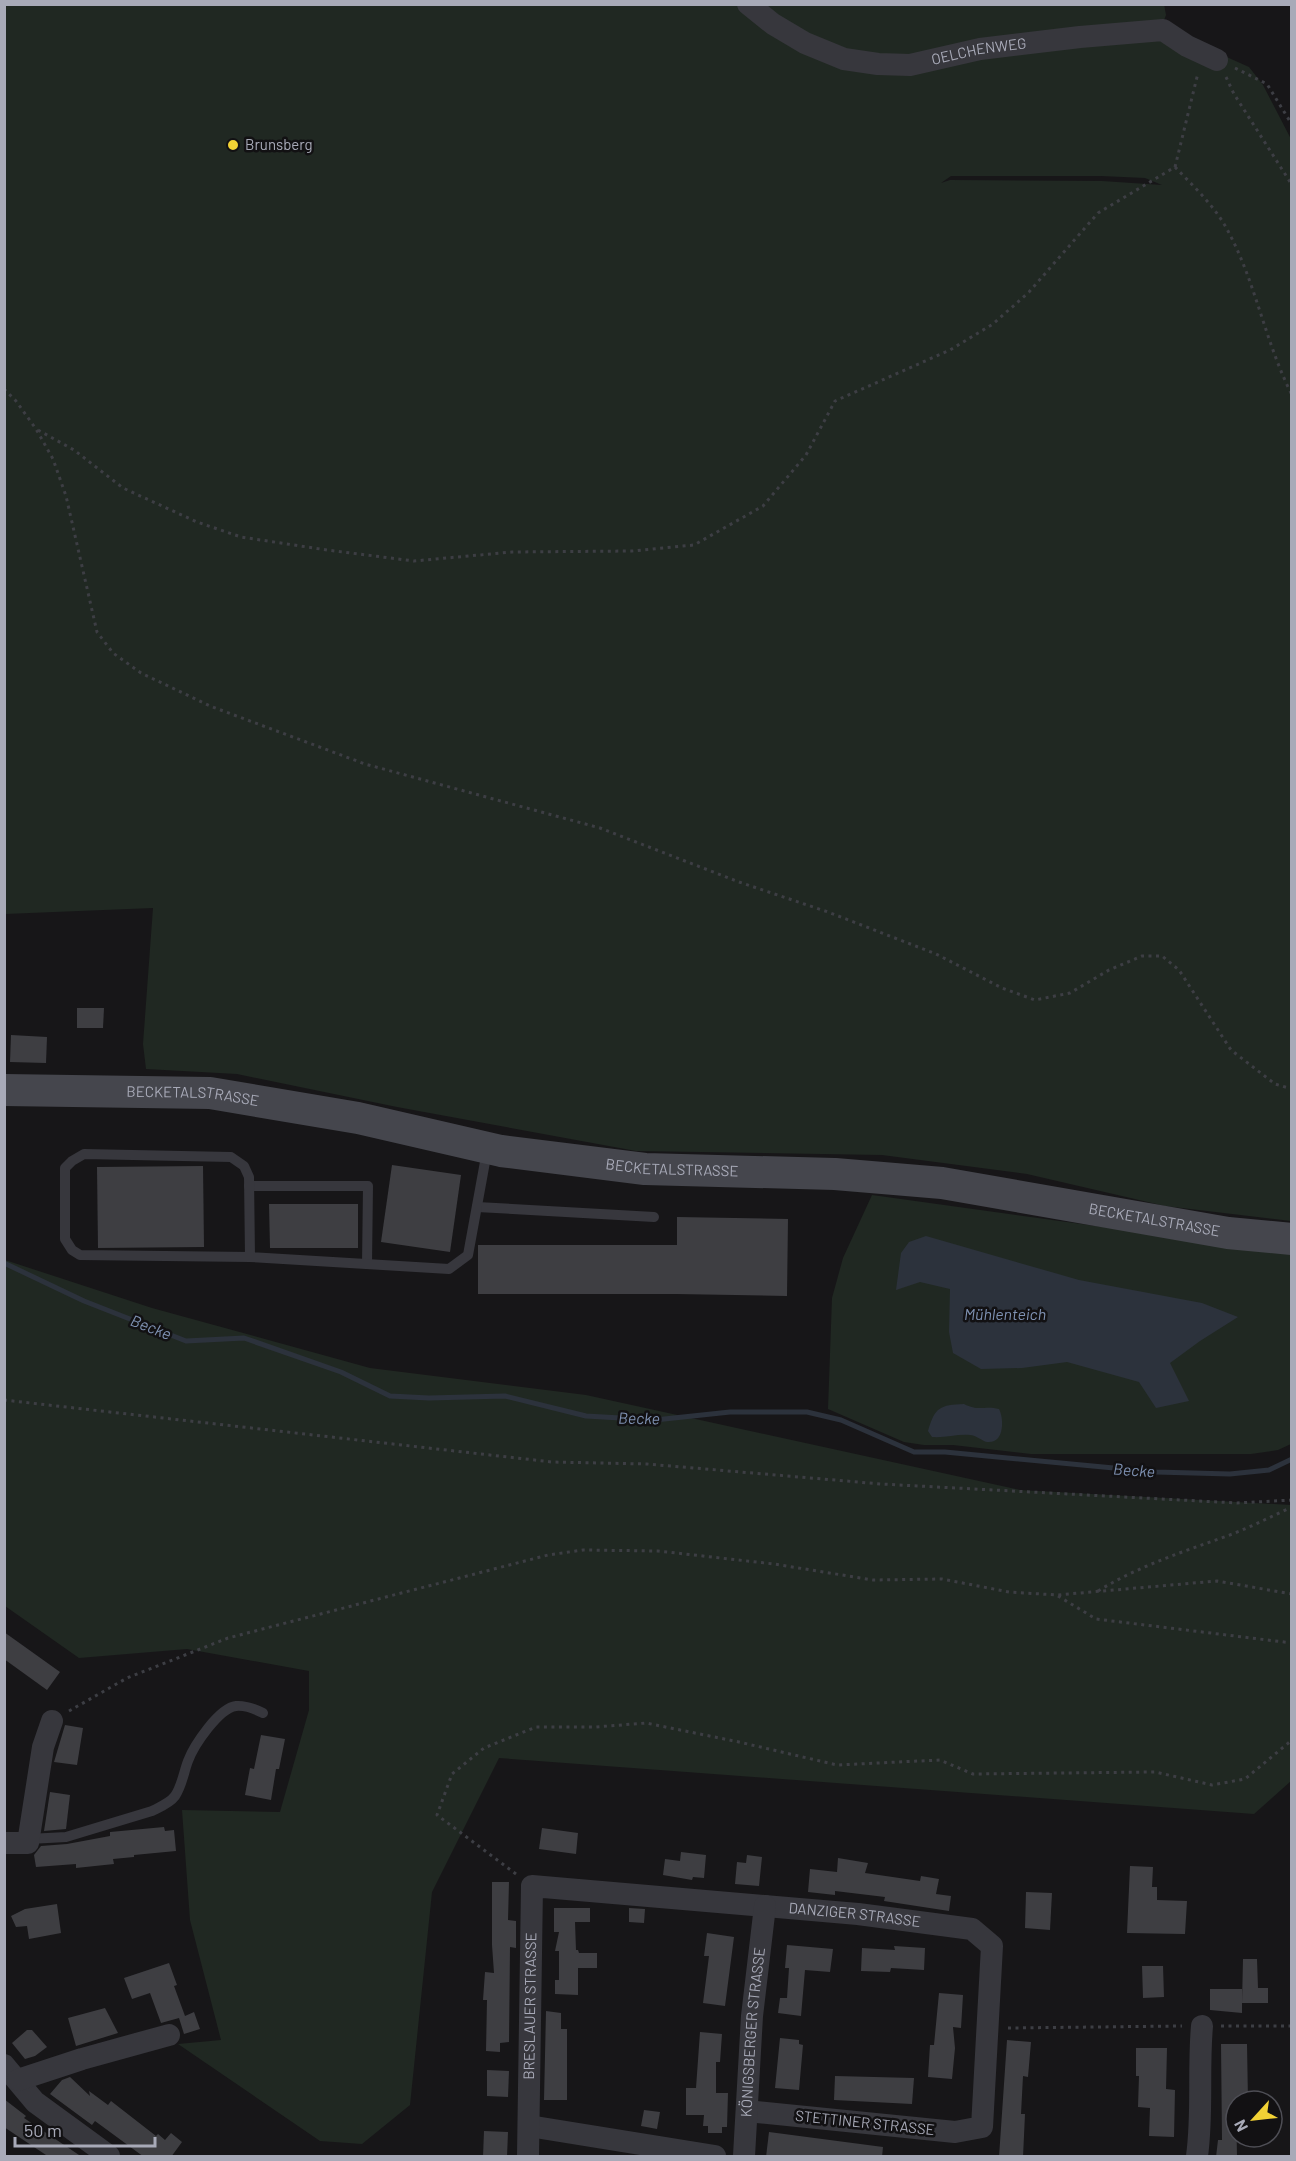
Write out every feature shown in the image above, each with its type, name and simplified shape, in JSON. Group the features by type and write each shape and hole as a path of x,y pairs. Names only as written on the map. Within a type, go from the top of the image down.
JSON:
{"main road":[{"name":"BECKETALSTRASSE","path":"4,1090 55,1089 210,1094 358,1118 488,1148 645,1169 835,1174 942,1184 1228,1233 1292,1239"}],"street":[{"name":"OELCHENWEG","path":"748,4 773,24 805,43 844,59 878,64 910,65 980,49 1163,30 1210,57"},
{"path":"4,1843 28,1843 43,1747 52,1721"},
{"name":"DANZIGER STRASSE","path":"532,1886 858,1914 972,1929 992,1946 982,2127"},
{"name":"BRESLAUER STRASSE","path":"528,2157 532,1886"},
{"name":"KÖNIGSBERGER STRASSE","path":"744,2157 752,2016 765,1906"},
{"path":"1197,2157 1201,2133 1199,2062 1202,2026"},
{"path":"109,2157 36,2102 11,2073 82,2059 169,2036"},
{"name":"STETTINER STRASSE","path":"747,2111 955,2132 982,2127"},
{"path":"529,2126 715,2157"}],"lane":[{"path":"250,1257 249,1177 244,1166 231,1157 84,1154 65,1168 65,1239 72,1250 80,1255 250,1257 449,1269 468,1255 488,1148"},
{"path":"249,1186 368,1186 367,1264"},
{"path":"477,1207 654,1217"},
{"path":"28,1839 66,1837 152,1811 164,1805 175,1795 194,1748 202,1735 221,1715 235,1706 250,1707 263,1713"}],"path":[{"path":"1210,57 1267,84 1291,123"},
{"path":"36,429 74,450 123,488 197,522 241,537 414,561 512,552 632,551 694,545 763,506 806,455 835,401 950,350 993,324 1029,292 1098,213 1175,167 1210,57"},
{"path":"1210,57 1292,185"},
{"path":"1175,167 1206,198 1228,230 1251,284 1269,341 1292,395"},
{"path":"4,389 16,401 36,429 53,459 66,496 97,632 113,653 141,673 210,706 365,764 600,828 739,882 828,912 926,950 1002,988 1035,1000 1070,993 1109,970 1142,956 1162,956 1179,970 1231,1050 1275,1083 1292,1089"},
{"path":"4,1400 552,1462 646,1464 880,1484 1237,1503 1292,1500"},
{"path":"1095,1592 1118,1578 1178,1552 1228,1535 1292,1508"},
{"path":"52,1721 126,1678 228,1638 548,1555 583,1550 658,1551 774,1564 873,1580 942,1579 1009,1592 1057,1596 1217,1581 1292,1594"},
{"path":"1057,1596 1096,1619 1292,1643"},
{"path":"532,1886 437,1815 452,1774 484,1748 536,1727 596,1727 646,1723 837,1765 940,1760 973,1774 1155,1773 1212,1785 1245,1779 1292,1740"},
{"path":"988,2029 1292,2026"}],"shaded area":[{"path":"1164,4 1166,15 1161,28 935,57 842,55 752,5"},
{"path":"4,5 744,5 843,61 1079,39 1191,41 1249,67 1263,85 1292,141 1291,1221 1165,1206 1027,1174 882,1155 636,1151 397,1107 237,1074 146,1069 143,1044 153,908 5,914","holes":["951,176 1145,178 1162,185 1102,181 950,180 941,183"]},
{"path":"872,1195 1291,1253 1291,1444 1278,1450 1251,1454 1031,1454 904,1442 828,1409 832,1298 843,1258"},
{"path":"5,1260 152,1308 370,1368 586,1395 1020,1490 1291,1505 1291,1781 1254,1814 499,1758 432,1892 410,2105 362,2144 320,2141 178,2044 221,2040 190,1920 182,1810 280,1812 309,1710 309,1671 187,1649 79,1658 5,1606"}],"water":[{"name":"Mühlenteich","path":"926,1236 1079,1280 1202,1303 1238,1317 1170,1363 1189,1401 1156,1408 1139,1382 1067,1362 1022,1368 981,1369 953,1353 949,1332 950,1289 920,1282 896,1290 901,1253 909,1242"},
{"path":"964,1404 974,1408 999,1409 1002,1430 997,1439 987,1442 970,1435 932,1437 928,1431 936,1412 949,1405"}],"building":[{"path":"77,1008 104,1008 103,1028 77,1028"},
{"path":"11,1035 47,1037 46,1063 10,1062"},
{"path":"392,1165 461,1175 450,1252 381,1242"},
{"path":"203,1166 204,1247 98,1248 97,1167"},
{"path":"269,1204 358,1204 358,1248 270,1248"},
{"path":"677,1217 788,1219 787,1296 478,1294 478,1245 677,1245"},
{"path":"4,1632 60,1672 47,1690 4,1659"},
{"path":"65,1725 83,1728 77,1765 54,1762"},
{"path":"261,1735 285,1739 279,1769 276,1769 271,1800 245,1795 250,1768 254,1769"},
{"path":"50,1792 70,1795 66,1829 44,1831"},
{"path":"164,1827 165,1831 174,1830 176,1851 113,1859 114,1864 76,1868 76,1864 36,1867 34,1855 41,1846 110,1836 110,1832"},
{"path":"542,1828 578,1833 576,1854 539,1849"},
{"path":"681,1852 706,1855 704,1878 693,1877 692,1880 663,1875 665,1859 680,1861"},
{"path":"747,1855 762,1857 759,1886 735,1884 737,1862 746,1863"},
{"path":"838,1858 868,1863 865,1873 920,1881 921,1876 939,1879 936,1894 951,1896 949,1911 884,1901 885,1897 835,1891 835,1895 808,1892 810,1869 837,1872"},
{"path":"1130,1866 1153,1867 1152,1887 1157,1887 1157,1900 1187,1901 1185,1934 1127,1933"},
{"path":"492,1882 509,1882 508,1920 516,1921 516,1948 510,1947 509,2042 500,2043 500,2052 486,2051 487,2000 483,2000 485,1972 494,1973"},
{"path":"1026,1892 1052,1893 1050,1930 1025,1928"},
{"path":"57,1904 61,1933 29,1939 27,1926 16,1927 11,1916 25,1909"},
{"path":"554,1908 590,1908 590,1922 575,1922 576,1950 579,1953 597,1953 597,1968 578,1968 578,1995 555,1994 555,1980 559,1980 559,1951 555,1951 559,1932 554,1932"},
{"path":"629,1908 645,1909 644,1923 629,1922"},
{"path":"707,1933 734,1937 725,2006 703,2003 709,1956 704,1956"},
{"path":"787,1945 833,1949 830,1972 805,1970 801,2016 778,2013 780,1998 787,1998 789,1968 785,1968"},
{"path":"894,1946 925,1948 924,1970 891,1968 890,1972 861,1971 862,1948 895,1950"},
{"path":"1243,1959 1257,1959 1258,1988 1268,1988 1268,2003 1242,2003"},
{"path":"169,1963 177,1985 174,1986 185,2016 194,2012 200,2029 184,2034 179,2018 161,2023 150,1993 132,1999 124,1978"},
{"path":"1142,1966 1163,1966 1164,1997 1143,1998"},
{"path":"1210,1989 1242,1989 1242,2013 1210,2010"},
{"path":"939,1993 963,1995 961,2028 953,2027 955,2048 952,2079 928,2077 930,2045 934,2045"},
{"path":"105,2008 118,2033 76,2046 68,2018"},
{"path":"546,2011 561,2013 561,2029 567,2029 567,2100 544,2100"},
{"path":"27,2030 32,2030 47,2047 35,2056 25,2059 12,2043"},
{"path":"700,2032 722,2034 720,2062 716,2062 716,2093 728,2093 727,2127 722,2127 722,2133 708,2133 708,2126 703,2126 704,2115 686,2115 686,2088 696,2088"},
{"path":"780,2038 799,2040 799,2044 803,2045 799,2090 775,2088"},
{"path":"1007,2040 1031,2042 1028,2077 1023,2076 1021,2114 1025,2114 1023,2157 999,2157"},
{"path":"1221,2044 1247,2044 1248,2089 1224,2089 1224,2149 1237,2149 1237,2157 1216,2157 1218,2140 1222,2140"},
{"path":"1136,2048 1167,2048 1166,2089 1175,2090 1174,2137 1149,2136 1150,2108 1138,2107 1139,2076 1136,2076"},
{"path":"487,2070 509,2071 508,2097 487,2096"},
{"path":"835,2076 914,2078 912,2104 834,2100"},
{"path":"70,2077 90,2096 89,2091 108,2105 111,2101 156,2136 158,2134 165,2140 171,2133 182,2142 171,2157 144,2157 95,2121 92,2125 50,2094 62,2080"},
{"path":"4,2099 26,2116 24,2118 82,2157 49,2157 4,2127"},
{"path":"644,2110 660,2112 657,2129 641,2126"},
{"path":"484,2131 508,2132 507,2157 483,2157"},
{"path":"769,2132 883,2147 882,2157 766,2157"}],"waterway":[{"name":"Becke","path":"4,1263 84,1301 186,1341 244,1338 341,1372 390,1396 429,1398 505,1396 586,1416 655,1420 730,1412 807,1412 841,1420 914,1452 945,1452 1156,1472 1230,1474 1269,1470 1292,1459"}],"place":[{"name":"Brunsberg","path":"233,145"}]}
